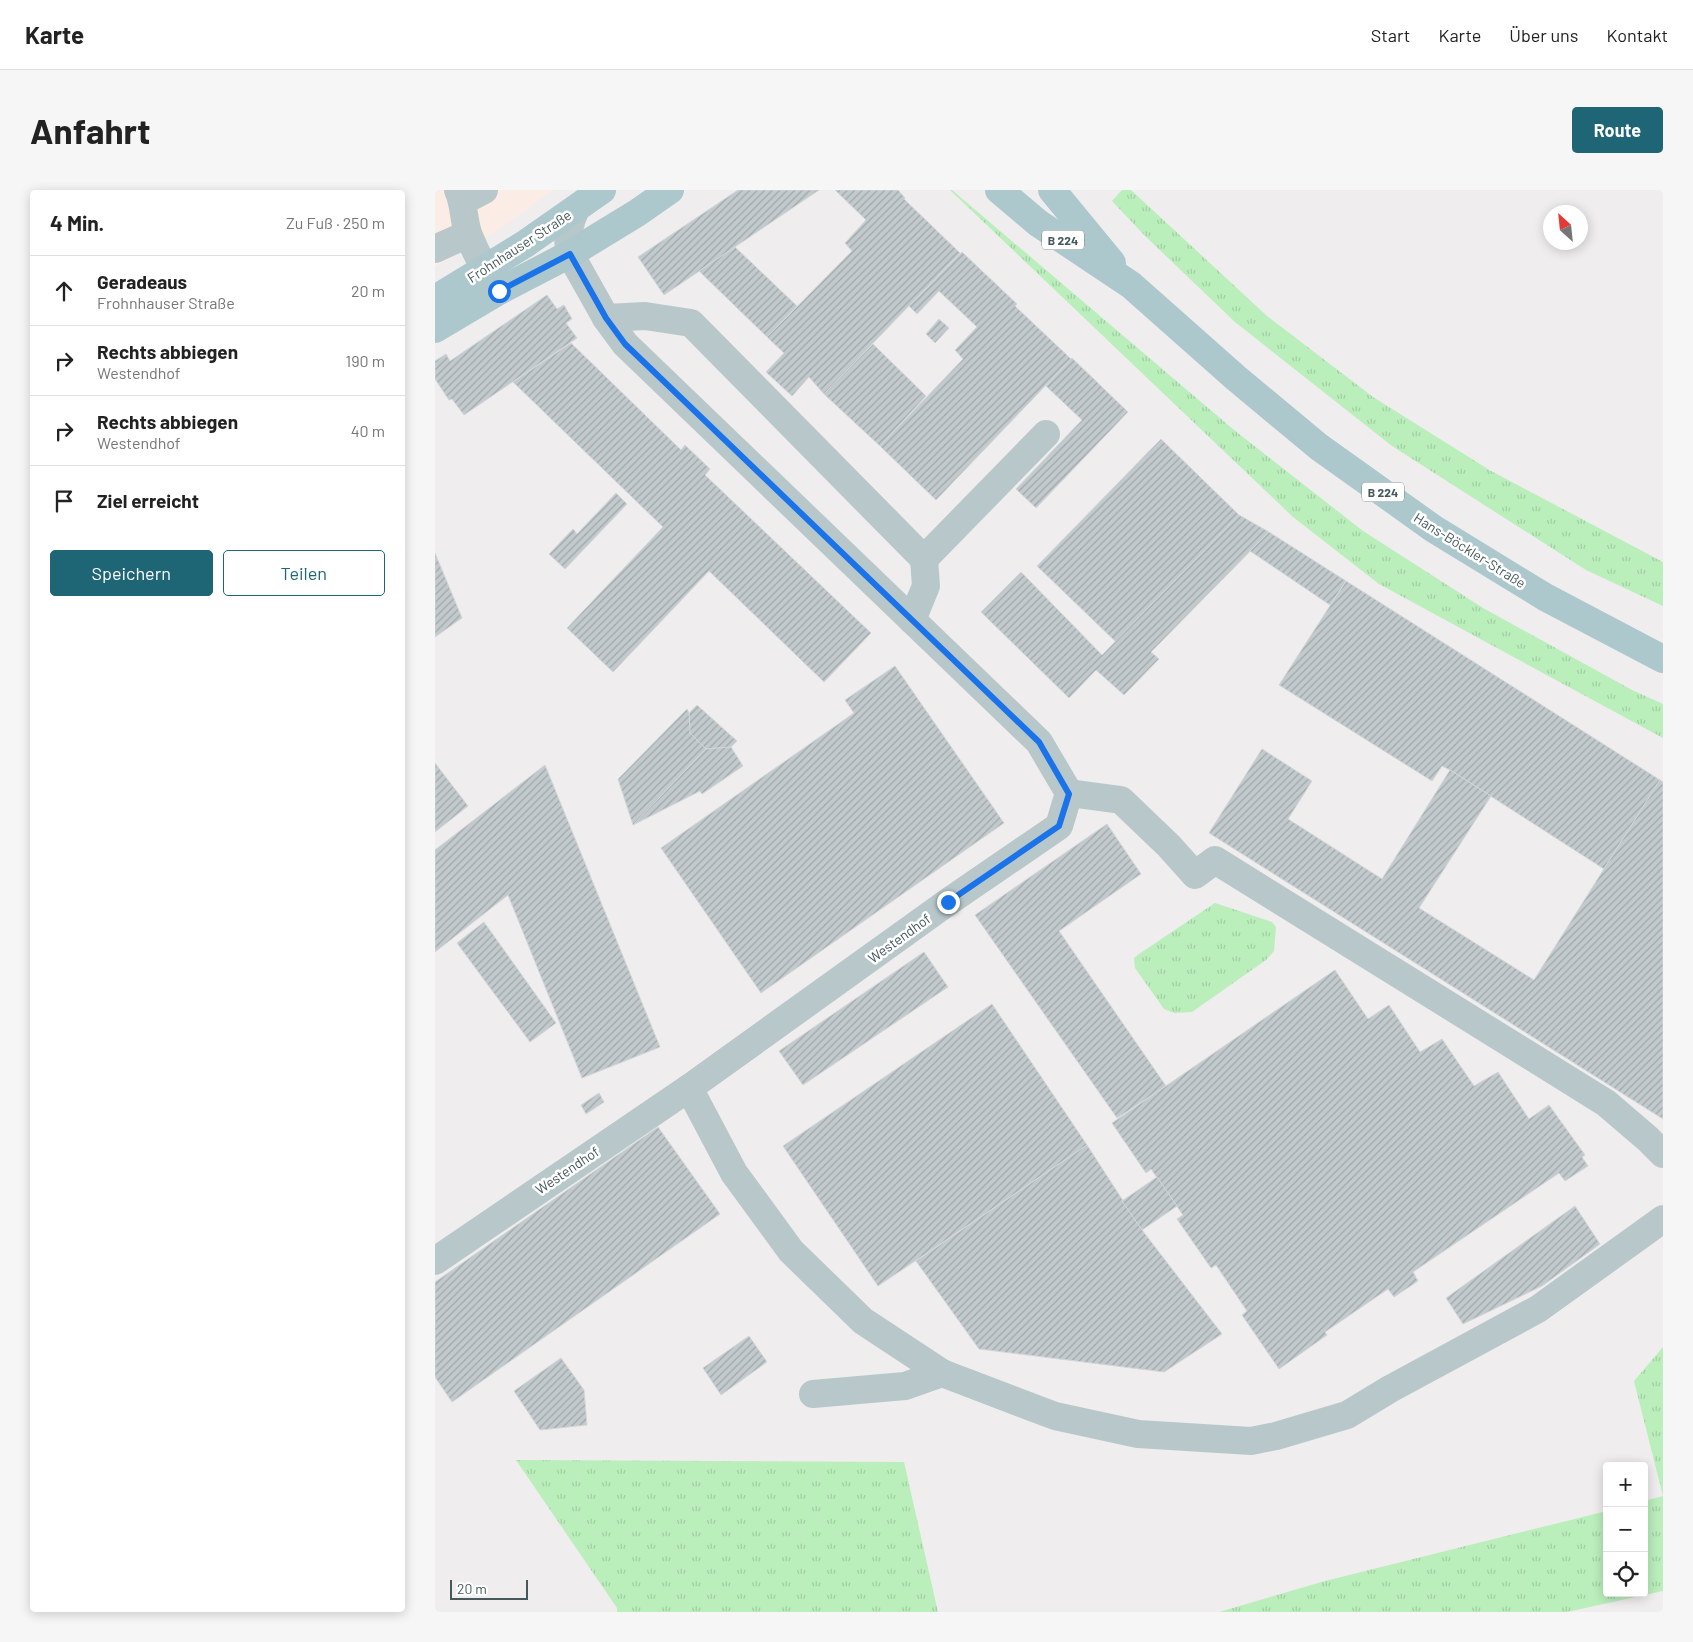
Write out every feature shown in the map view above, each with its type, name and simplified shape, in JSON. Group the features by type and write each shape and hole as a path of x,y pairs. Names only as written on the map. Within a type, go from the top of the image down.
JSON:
{"main road":[{"name":"Frohnhauser Straße","path":"435,329 576,209 602,190"},
{"name":"Frohnhauser Straße","path":"435,299 570,254 637,213 670,190"},
{"name":"Hans-Böckler-Straße","path":"999,190 1038,223 1131,285 1235,378 1319,447 1435,529 1545,597 1663,659"},
{"name":"Hans-Böckler-Straße","path":"1052,190 1131,285"}],"street":[{"path":"468,194 468,234 492,280"},
{"path":"576,209 568,232 570,254 606,318 625,344 1039,742 1069,794 1121,800 1169,846 1195,875 1215,860 1606,1103 1663,1154"},
{"path":"435,250 468,234"},
{"path":"606,318 645,316 691,323 925,559 926,586 912,620"},
{"path":"925,559 1046,434"},
{"name":"Westendhof","path":"435,1261 689,1088 948,902 1059,826 1069,794"},
{"path":"689,1088 734,1173 791,1251 863,1321 942,1373 1055,1416 1138,1434 1251,1441 1276,1436 1347,1415 1538,1309 1663,1219"},
{"path":"813,1394 905,1386 942,1373"}],"shaded area":[{"path":"435,190 553,190 499,230 435,267"}],"green space":[{"path":"950,190 1234,430 1363,531 1483,608 1632,690 1663,704 1663,738 1379,584 1293,517"},
{"path":"1122,190 1131,190 1267,316 1373,397 1491,471 1663,562 1663,606 1586,570 1392,446 1235,322 1145,236 1112,201"},
{"path":"1215,903 1272,922 1276,927 1274,951 1266,960 1192,1012 1174,1013 1164,1009 1135,968 1134,958"},
{"path":"1663,1347 1663,1496 1634,1381"},
{"path":"516,1460 904,1462 938,1612 617,1612 617,1608"},
{"path":"1663,1496 1663,1591 1648,1594 1648,1507 1648,1500"},
{"path":"1603,1512 1603,1597 1636,1597 1567,1612 1219,1612 1325,1581"}],"building":[{"path":"738,190 819,190 664,295 638,257"},
{"path":"835,190 898,190 904,199 960,253 824,394 809,377 792,396 766,372 784,353 767,337 852,251 845,243 866,220"},
{"path":"735,247 797,306 767,337 699,271"},
{"path":"962,252 1071,359 936,500 880,446 963,359 955,350 977,327 939,291 917,314 909,306"},
{"path":"547,295 557,309 564,305 572,319 566,323 577,338 464,415 452,399 449,400 435,379 435,361 446,354 450,361"},
{"path":"939,319 949,328 935,343 926,334"},
{"path":"571,343 681,450 685,445 710,469 705,475 871,633 824,682 709,571 613,672 567,628 663,527 513,382"},
{"path":"873,344 926,396 880,446 824,394"},
{"path":"1072,358 1128,412 1036,508 1016,489 1082,420 1046,386"},
{"path":"1161,439 1239,515 1116,642 1037,566"},
{"path":"616,493 627,504 565,569 549,554 573,529 577,534"},
{"path":"1239,515 1269,532 1151,652 1159,659 1124,695 1096,670 1069,698 981,612 1021,572 1102,655"},
{"path":"1269,532 1346,581 1330,605 1250,551"},
{"path":"435,553 462,618 435,637"},
{"path":"1346,581 1660,780 1604,869 1450,770 1442,766 1432,781 1279,685"},
{"path":"895,666 1004,823 761,993 661,848 854,713 845,700"},
{"path":"697,705 737,741 731,747 706,749 690,733 689,713"},
{"path":"687,709 690,733 706,749 633,825 618,779"},
{"path":"731,747 743,766 702,794 700,791 633,825 706,749"},
{"path":"1262,749 1312,781 1288,819 1382,879 1450,770 1491,796 1419,908 1534,980 1660,780 1663,782 1663,1119 1209,833"},
{"path":"435,763 468,806 435,832"},
{"path":"545,765 660,1047 582,1078 508,895 435,952 435,850"},
{"path":"1107,824 1141,874 1059,931 1166,1086 1117,1118 975,915"},
{"path":"484,922 556,1023 530,1042 457,943"},
{"path":"924,952 948,987 803,1085 779,1051"},
{"path":"1335,970 1368,1019 1389,1005 1420,1052 1442,1039 1474,1086 1498,1072 1529,1119 1549,1105 1585,1155 1582,1157 1588,1166 1565,1181 1559,1173 1413,1272 1418,1281 1394,1297 1388,1289 1325,1332 1327,1335 1279,1369 1242,1315 1247,1311 1216,1265 1211,1268 1177,1219 1183,1215 1151,1169 1146,1173 1112,1123"},
{"path":"992,1004 1087,1145 878,1286 783,1146"},
{"path":"599,1093 604,1102 586,1114 581,1105"},
{"path":"658,1127 720,1214 452,1402 435,1377 435,1282"},
{"path":"1087,1145 1142,1230 1222,1334 1164,1372 979,1349 916,1261"},
{"path":"1157,1177 1177,1206 1142,1230 1122,1201"},
{"path":"1575,1206 1600,1244 1542,1286 1463,1324 1446,1298"},
{"path":"749,1336 767,1362 721,1395 703,1368"},
{"path":"561,1358 584,1390 587,1425 540,1430 514,1391"}],"route":[{"path":"499,291 570,254 606,318 625,344 1039,742 1069,794 1059,826 948,902"}]}
